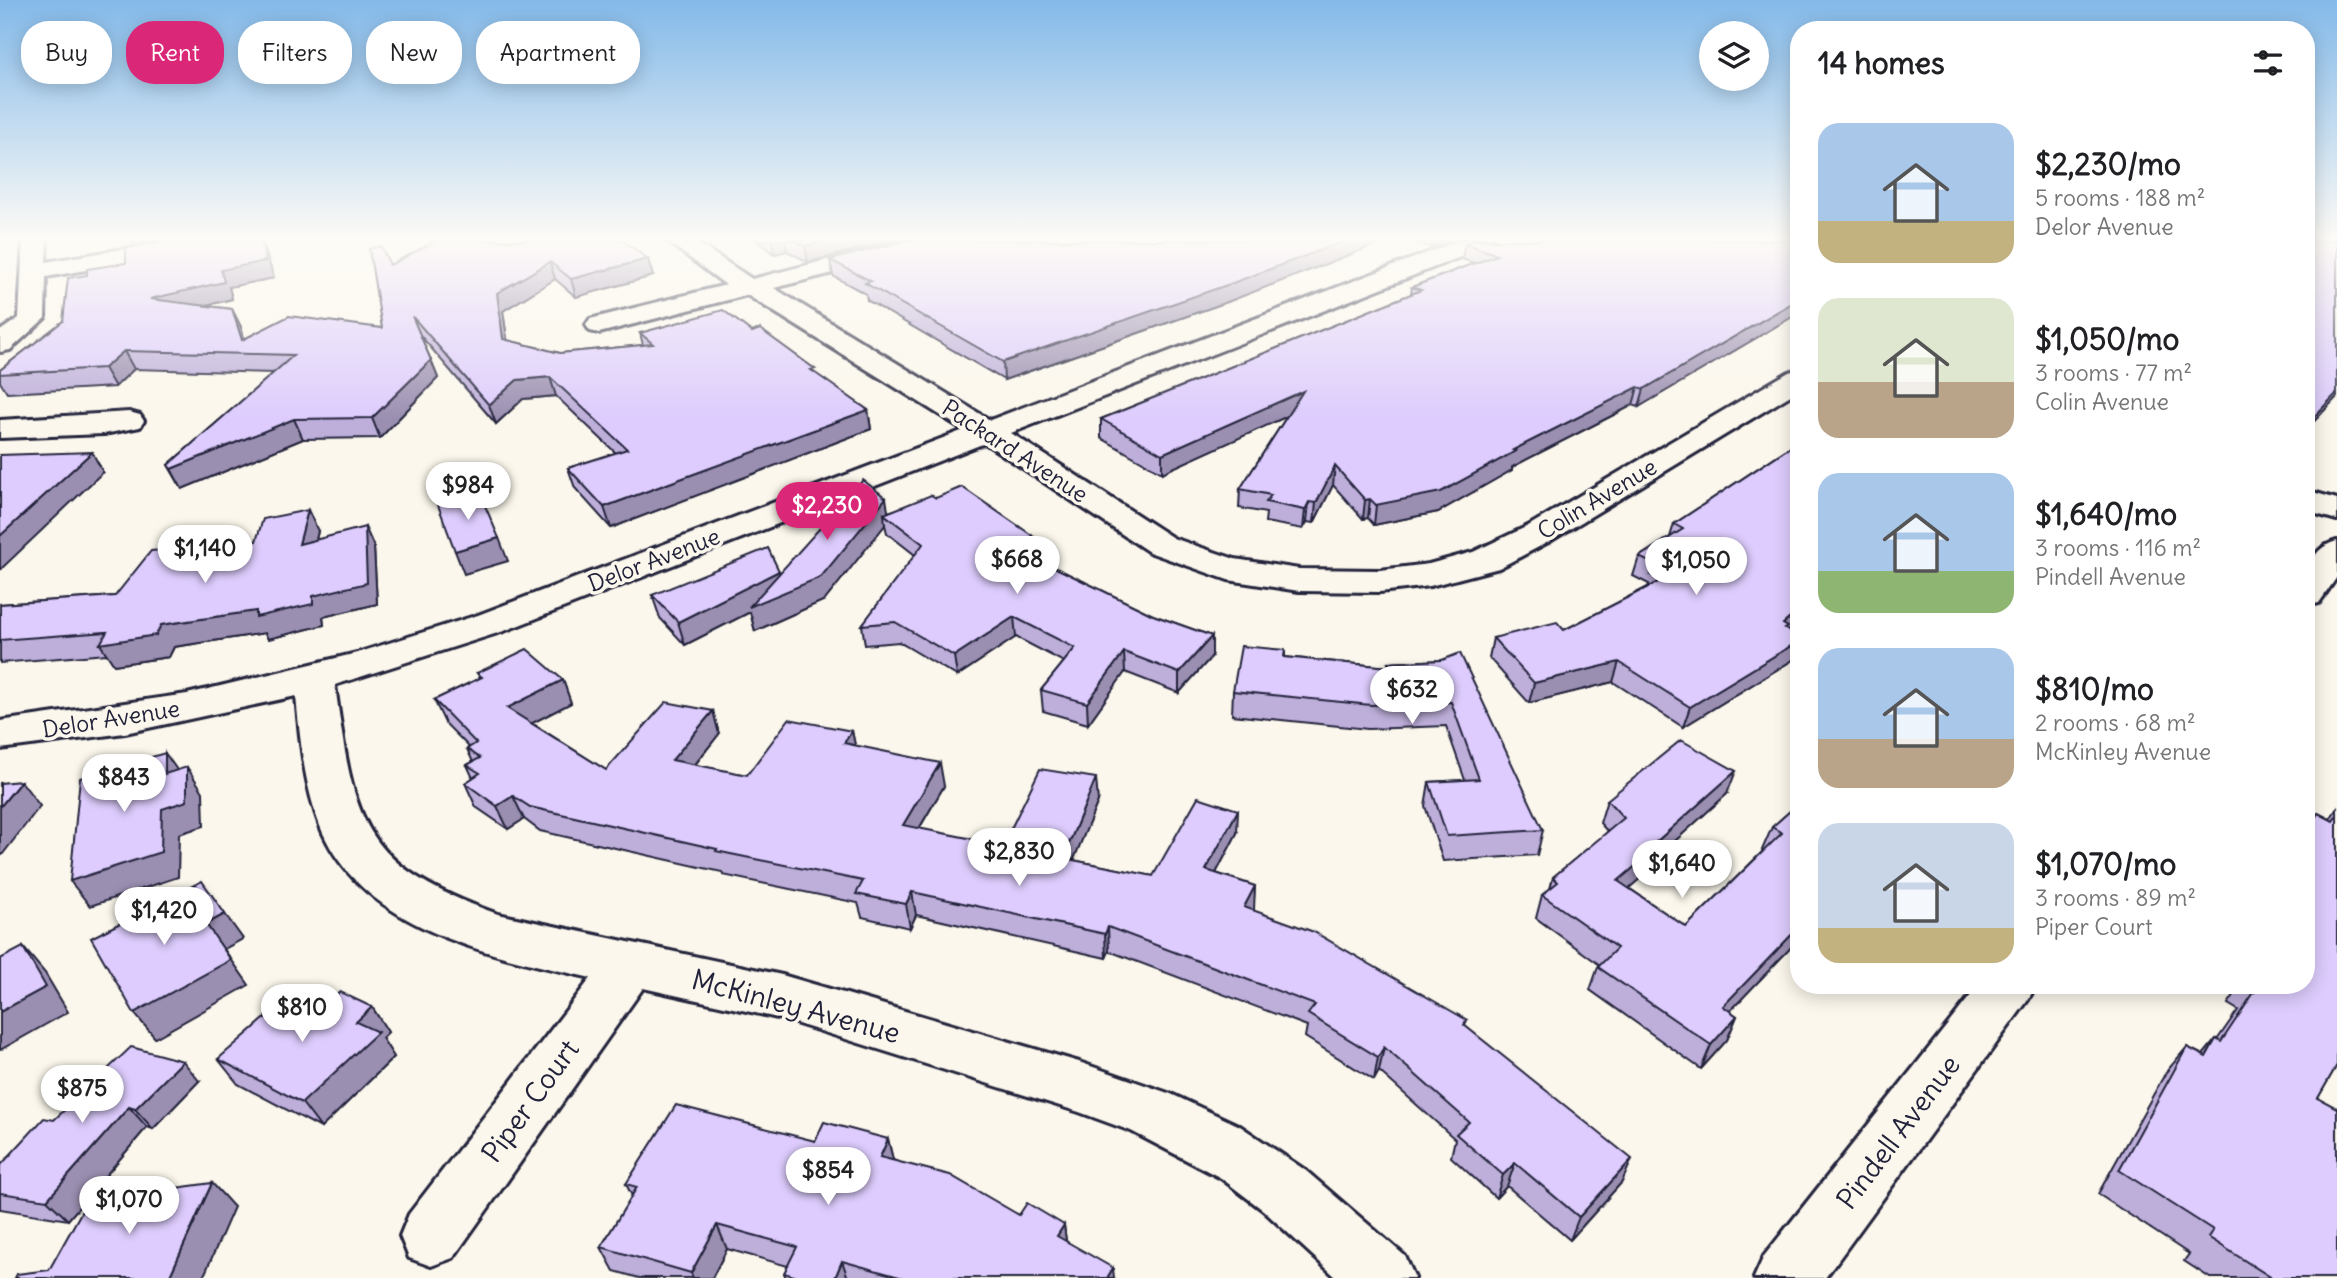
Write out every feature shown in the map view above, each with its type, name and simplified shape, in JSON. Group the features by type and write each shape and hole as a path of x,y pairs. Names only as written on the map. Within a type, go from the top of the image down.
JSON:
{"street":[{"path":"0,344 29,321 30,300"},
{"path":"599,325 700,300"},
{"name":"Packard Avenue","path":"772,300 986,430 1136,531 1192,558 1228,569 1299,580 1380,581"},
{"name":"Delor Avenue","path":"0,735 147,715 234,699 415,650 491,624 1327,300"},
{"name":"Colin Avenue","path":"1380,581 1430,575 1486,560 1540,533 1790,383"},
{"path":"0,429 104,425 130,421"},
{"path":"2315,503 2337,510"},
{"path":"2315,583 2337,552"},
{"name":"McKinley Avenue","path":"314,676 333,800 350,843 369,866 398,892 462,923 629,967 731,984 1004,1065 1164,1117 1222,1146 1276,1184 1382,1278"},
{"name":"Piper Court","path":"431,1236 629,967"},
{"name":"Pindell Avenue","path":"1786,1278 2003,994"}],"building":[{"path":"65,300 155,300 232,309 242,340 289,316 382,328 377,300 498,300 503,339 560,353 653,344 640,333 723,310 752,332 760,329 815,369 811,370 868,410 604,507 568,468 627,449 550,377 517,380 489,405 412,316 431,360 372,418 294,419 171,469 168,465 294,355 124,351 104,368 0,374 0,370 63,321"},
{"path":"894,300 1184,300 1003,362"},
{"path":"1397,300 1790,300 1790,304 1644,389 1638,387 1513,450 1516,451 1441,492 1376,505 1370,499 1365,500 1335,466 1316,503 1309,502 1305,510 1266,502 1271,495 1240,489 1303,391 1162,454 1101,419"},
{"path":"2315,300 2337,300 2337,393 2315,416"},
{"path":"1790,447 1790,618 1783,624 1790,632 1790,646 1690,707 1619,662 1534,683 1493,638 1557,622 1564,630 1662,580 1651,575 1662,568 1639,557 1683,529 1674,524"},
{"path":"92,452 0,536 0,455"},
{"path":"863,480 886,498 821,577 749,607"},
{"path":"962,487 1033,536 1027,539 1038,546 1023,552 1153,615 1212,636 1179,673 1124,652 1087,703 1041,690 1075,648 1014,617 954,656 895,622 862,625 923,544 884,514 931,495 936,498"},
{"path":"480,494 499,538 455,551 438,505"},
{"path":"308,510 299,544 365,527 367,583 313,596 313,604 256,617 256,611 161,625 156,635 100,644 107,632 0,640 0,604 115,596 151,551 256,541 263,519"},
{"path":"768,548 779,571 678,622 652,595"},
{"path":"1241,646 1285,650 1284,657 1390,667 1388,663 1442,660 1460,653 1543,830 1447,836 1429,782 1479,779 1451,702 1371,705 1233,691"},
{"path":"527,649 563,680 507,708 606,770 666,702 713,711 672,760 747,775 789,719 852,731 844,743 940,763 903,825 1003,845 1040,769 1096,778 1063,858 1153,876 1198,797 1238,810 1206,870 1255,886 1244,907 1314,932 1467,1020 1464,1025 1632,1159 1579,1217 1515,1163 1503,1175 1456,1134 1469,1122 1384,1047 1378,1057 1308,1014 1315,1005 1108,927 1105,934 912,892 906,904 856,894 863,881 716,851 717,849 530,807 513,796 497,806 465,783 480,773 467,765 480,758 467,749 476,743 434,700 482,677 477,673"},
{"path":"1681,740 1736,771 1655,843 1659,846 1618,881 1686,927 1782,833 1772,827 1790,811 1790,936 1723,1006 1737,1016 1711,1045 1598,967 1617,948 1542,895 1558,882 1553,877 1624,818 1607,800"},
{"path":"165,753 165,774 187,767 187,801 162,809 161,852 70,881 80,778"},
{"path":"21,781 0,807 0,783"},
{"path":"2318,813 2333,821 2337,815 2337,1065 2318,1098 2337,1108 2337,1278 2272,1278 2208,1237 2213,1230 2119,1170 2187,1047 2206,1057 2216,1039 2221,1042 2253,994 2315,994 2315,818"},
{"path":"202,881 225,914 206,924 231,960 134,1013 91,938"},
{"path":"23,947 46,987 0,1012 0,959"},
{"path":"340,992 372,1007 356,1022 378,1032 302,1103 218,1059 294,993 322,1007"},
{"path":"131,1047 183,1061 135,1109 129,1107 47,1200 0,1193 0,1166 44,1118 54,1120"},
{"path":"676,1105 815,1141 824,1122 888,1139 880,1157 950,1175 1019,1215 1027,1203 1064,1225 1057,1236 1113,1268 1107,1278 903,1278 842,1261 835,1278 801,1278 784,1273 797,1247 717,1225 691,1273 601,1247 637,1187 626,1184"},
{"path":"212,1183 169,1278 15,1278 17,1274 49,1270 88,1200"}]}
